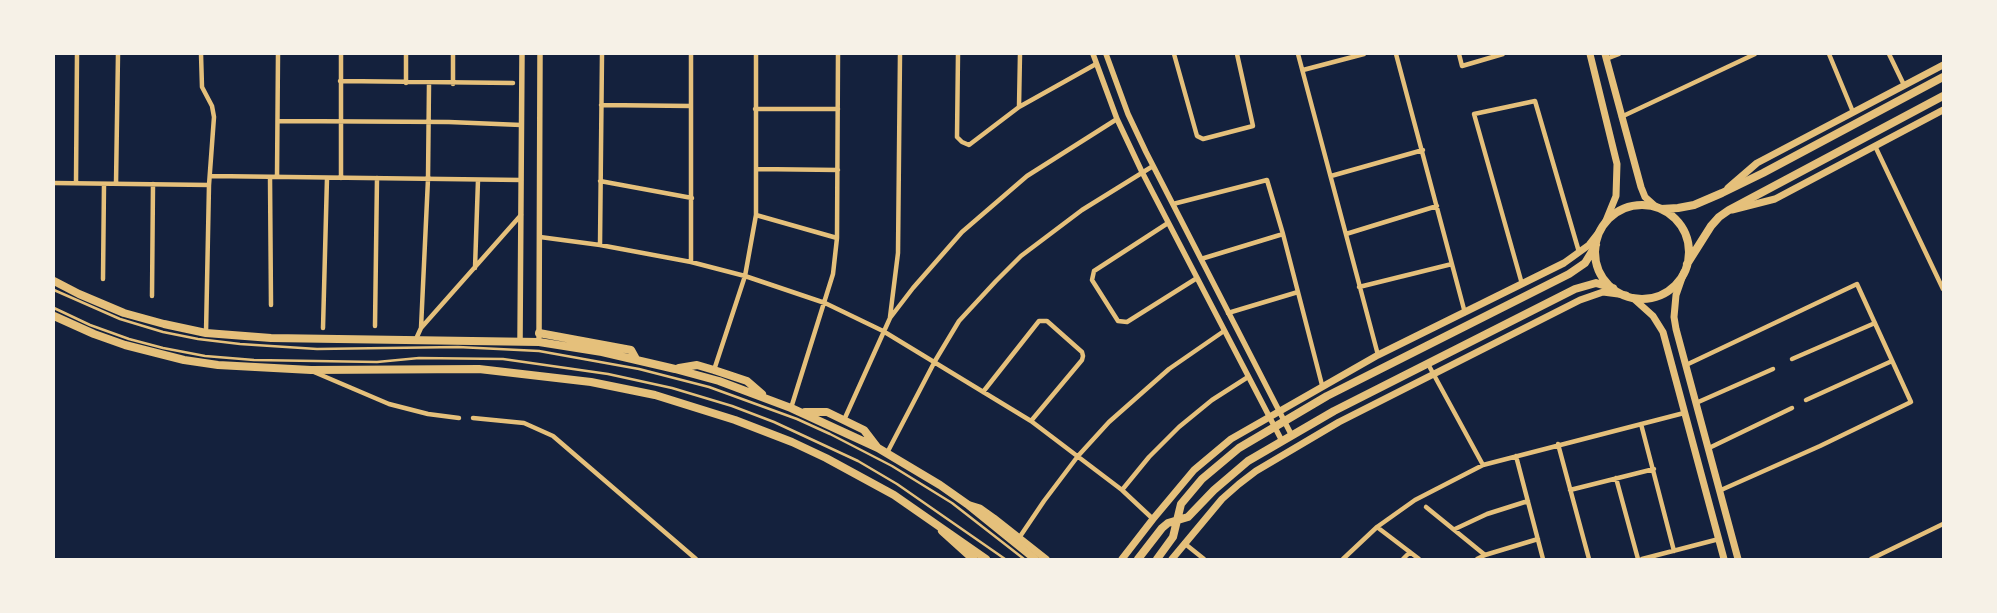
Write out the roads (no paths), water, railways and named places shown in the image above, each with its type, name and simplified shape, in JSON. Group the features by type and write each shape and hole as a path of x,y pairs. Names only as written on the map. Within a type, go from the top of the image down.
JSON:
{"main road":[{"path":"1157,559 1174,537 1181,504 1202,479 1239,448 1327,396 1569,274 1585,264 1596,245 1616,196 1617,164 1590,54"},
{"path":"1605,56 1645,197 1675,219 1685,233 1689,248 1686,268 1676,296 1674,317 1738,559"},
{"path":"1722,193 1757,163 1943,65"},
{"path":"1122,559 1153,518 1194,470 1231,439 1322,385 1378,355 1466,313 1579,253 1589,245 1602,227 1623,208 1639,204 1658,208 1678,208 1722,193 1943,77"},
{"path":"1172,559 1222,499 1256,471 1339,422 1580,300 1603,292 1650,298 1664,293 1676,284 1711,226 1719,217 1943,96"},
{"path":"1729,210 1774,199 1943,110"},
{"path":"1596,245 1598,267 1604,280 1613,288"},
{"path":"54,281 87,298 124,313 206,333 271,338 416,339 521,345 539,342 636,359 719,381 802,412 887,453 968,504 1035,559"},
{"path":"1138,559 1162,528 1168,523 1188,517 1214,490 1248,461 1334,411 1575,289 1596,284 1613,288 1630,296 1653,316 1663,332 1724,559"},
{"path":"54,316 94,334 125,345 184,360 218,365 311,370 479,369 591,382 655,395 736,420 792,442 866,479 934,522 986,559"},
{"path":"539,333 632,350 636,359"},
{"path":"675,369 697,365 714,370 747,381 765,397"},
{"path":"802,412 827,412 844,420 864,430 878,448"},
{"path":"968,504 980,508 1046,559"},
{"path":"934,522 948,538 973,559"}],"street":[{"path":"76,183 77,54"},
{"path":"116,184 118,54"},
{"path":"201,54 202,87 212,106 214,117 209,185 206,333"},
{"path":"277,177 278,54"},
{"path":"340,178 341,54"},
{"path":"406,54 406,83"},
{"path":"452,54 453,84"},
{"path":"521,345 522,54"},
{"path":"539,342 540,54"},
{"path":"600,245 602,54"},
{"path":"691,54 691,262"},
{"path":"714,370 745,276 756,215 756,54"},
{"path":"791,408 834,274 837,238 838,54"},
{"path":"890,318 898,253 900,54"},
{"path":"958,54 957,137 969,145 1019,106 1096,64"},
{"path":"1019,106 1020,54"},
{"path":"1093,54 1117,119 1142,172 1282,441"},
{"path":"1106,54 1128,114 1153,166 1292,436"},
{"path":"1174,54 1197,136 1203,139 1253,126 1237,54"},
{"path":"1298,54 1378,355"},
{"path":"1303,70 1364,54"},
{"path":"1396,54 1466,313"},
{"path":"1459,54 1462,66 1503,54"},
{"path":"1605,56 1619,54"},
{"path":"1621,117 1755,54"},
{"path":"1829,54 1853,112"},
{"path":"1889,54 1904,85"},
{"path":"340,81 429,84 513,83"},
{"path":"421,328 428,179 429,84"},
{"path":"1522,284 1474,114 1535,101 1579,253"},
{"path":"602,105 691,106"},
{"path":"755,109 838,109"},
{"path":"844,420 890,318 913,288 962,232 1027,176 1117,119"},
{"path":"278,121 521,125"},
{"path":"1875,146 1943,289"},
{"path":"1331,176 1422,150"},
{"path":"887,453 935,361 960,321 1021,256 1082,210 1153,166"},
{"path":"756,169 838,170"},
{"path":"211,176 521,180"},
{"path":"270,177 271,305"},
{"path":"322,328 327,178"},
{"path":"374,326 377,178"},
{"path":"475,268 478,180"},
{"path":"1173,204 1265,180 1268,181 1322,385"},
{"path":"600,181 692,198"},
{"path":"54,183 209,185"},
{"path":"103,279 104,184"},
{"path":"152,296 153,184"},
{"path":"1346,234 1437,206"},
{"path":"416,339 421,328 521,215"},
{"path":"756,215 837,238"},
{"path":"1168,223 1094,271 1092,280 1118,321 1127,322 1197,278"},
{"path":"1200,259 1283,234"},
{"path":"540,237 600,245 691,262 745,276 824,303 883,330 1031,421 1122,490 1153,518"},
{"path":"1359,287 1452,264"},
{"path":"1686,364 1857,284 1911,402 1820,446 1721,490"},
{"path":"1228,313 1298,292"},
{"path":"983,392 1039,321 1047,321 1082,352 1083,356 1082,360 1031,421"},
{"path":"1792,359 1875,323"},
{"path":"1019,538 1078,456 1109,422 1169,369 1224,330"},
{"path":"1806,400 1892,361"},
{"path":"1428,364 1483,465"},
{"path":"1696,402 1773,369"},
{"path":"311,370 389,404 428,414 460,418"},
{"path":"1122,490 1149,457 1179,427 1212,400 1248,377"},
{"path":"1709,448 1792,408"},
{"path":"1343,559 1377,527 1415,500 1483,465 1558,444 1684,413"},
{"path":"473,418 511,421 533,426 553,436 696,559"},
{"path":"1641,424 1674,551"},
{"path":"1558,444 1589,559"},
{"path":"1516,456 1543,559"},
{"path":"1570,490 1654,469"},
{"path":"1616,478 1638,559"},
{"path":"1455,529 1487,514 1528,501"},
{"path":"1426,507 1485,555"},
{"path":"1871,559 1943,524"},
{"path":"1377,527 1419,559"},
{"path":"1477,559 1538,538"},
{"path":"1642,559 1719,539"},
{"path":"1184,543 1204,559"},
{"path":"1403,559 1410,552"}],"lane":[{"path":"54,290 98,311 142,326 177,335 219,342 317,349 521,345 639,369 709,387 789,416 837,438 915,480 952,503 1024,559"},
{"path":"54,308 90,325 129,340 205,356 254,360 377,362 436,358 507,359 608,374 672,388 732,406 774,422 858,461 897,484 1005,559"}]}
